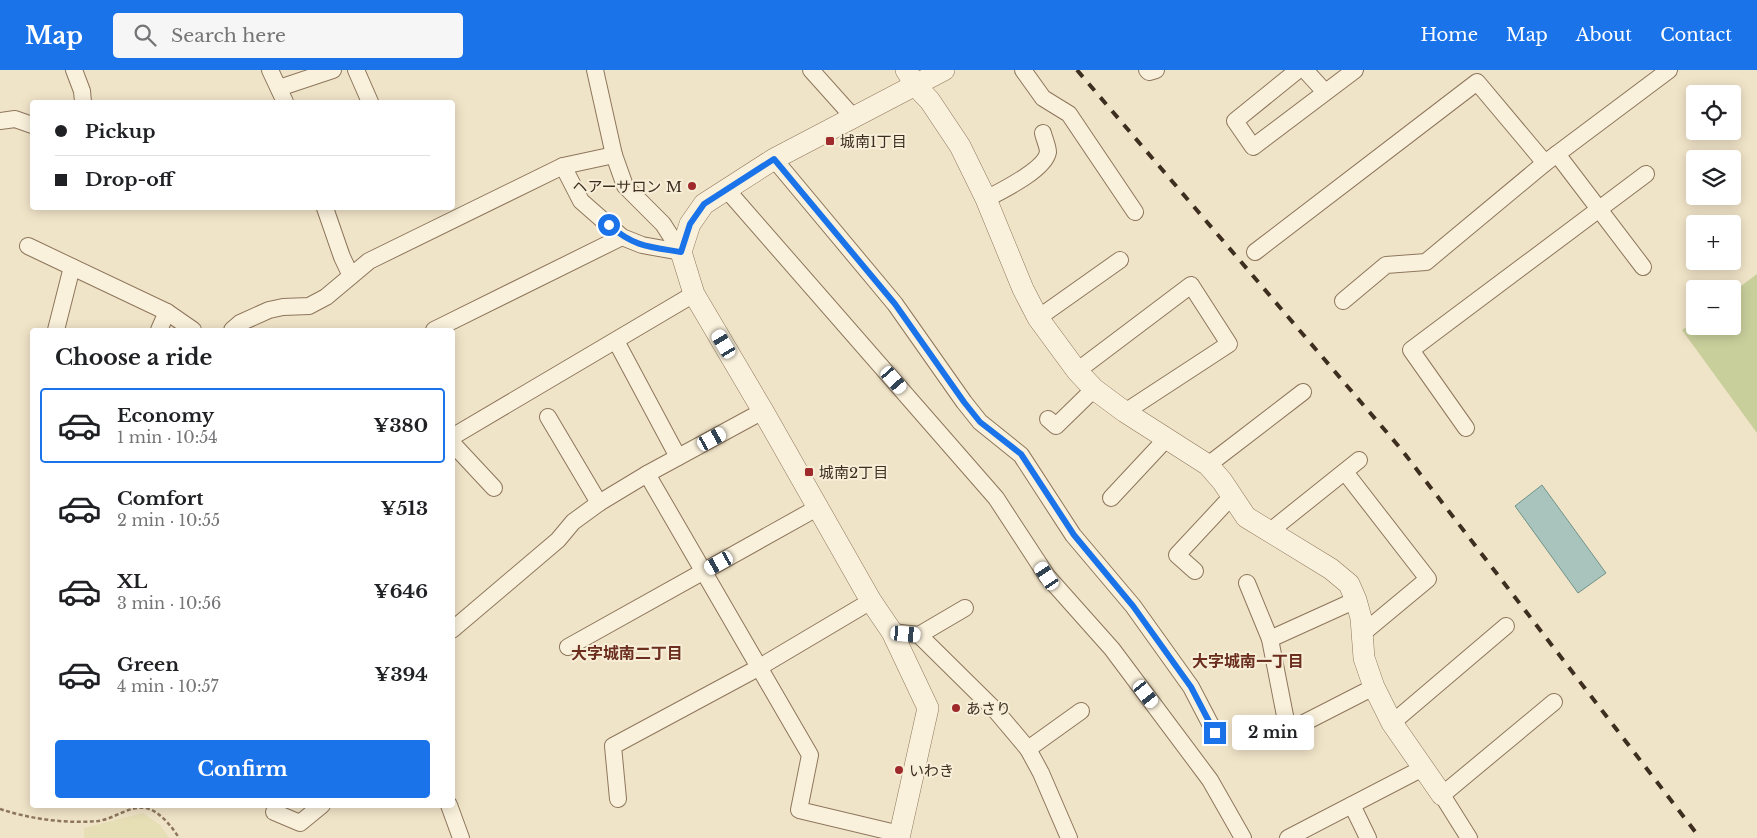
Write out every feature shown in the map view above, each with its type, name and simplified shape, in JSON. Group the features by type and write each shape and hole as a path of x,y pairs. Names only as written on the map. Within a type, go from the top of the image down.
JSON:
{"street":[{"path":"74,70 82,91 83,100"},
{"path":"270,70 282,95 333,70"},
{"path":"356,70 369,100"},
{"path":"595,70 614,155 625,186 663,224 681,252 694,294 871,601 892,632 928,708 899,836 799,810 810,755 702,572 647,474"},
{"path":"810,70 854,118"},
{"path":"681,252 690,224 704,204 774,159 854,118 911,78 944,70"},
{"path":"1022,70 1043,98 1069,114 1136,212"},
{"path":"1147,70 1149,72 1156,70"},
{"path":"1298,70 1235,122 1253,147 1355,70"},
{"path":"1305,70 1325,92"},
{"path":"1343,301 1386,264 1426,262 1551,158 1669,70"},
{"path":"911,78 930,101 960,146 986,199 1023,289 1038,318 1077,371 1094,389 1125,412 1208,465 1222,481 1246,517 1337,574 1349,584 1356,600 1363,633 1364,658 1374,687 1392,723 1469,838"},
{"path":"1255,252 1477,82 1599,208 1643,267"},
{"path":"0,121 15,119 30,124"},
{"path":"986,199 1035,169 1045,159 1048,151 1043,133"},
{"path":"234,328 240,323 270,310 283,307 309,306 326,297 369,261 563,166 614,155"},
{"path":"774,159 895,304 980,422 1021,454 1074,535 1133,606 1191,687 1215,733"},
{"path":"563,166 582,201 622,237 642,245 681,252"},
{"path":"1466,428 1411,350 1646,174"},
{"path":"727,190 996,498 1047,576 1112,649 1210,780 1243,838"},
{"path":"326,210 342,257 351,276"},
{"path":"438,328 622,237"},
{"path":"28,246 167,312 190,328"},
{"path":"1038,318 1120,260"},
{"path":"57,328 72,267"},
{"path":"1077,371 1191,285 1229,344 1125,412"},
{"path":"455,435 694,294"},
{"path":"160,328 167,312"},
{"path":"616,341 678,457"},
{"path":"1048,418 1056,426 1094,389"},
{"path":"1208,465 1303,392"},
{"path":"455,627 558,540 573,522 599,503 647,474 763,411"},
{"path":"548,417 599,503"},
{"path":"1111,498 1167,438"},
{"path":"455,446 494,488"},
{"path":"1269,532 1360,460"},
{"path":"1345,472 1428,578 1363,633"},
{"path":"1195,571 1177,556 1232,496"},
{"path":"568,648 817,508"},
{"path":"1247,584 1270,639 1288,731 1374,687"},
{"path":"1270,639 1356,600"},
{"path":"618,799 613,746 758,668 871,601"},
{"path":"892,632 919,635 965,608"},
{"path":"1392,723 1506,626"},
{"path":"919,635 996,711 1028,749 1041,773 1069,838"},
{"path":"1442,795 1554,702"},
{"path":"1028,749 1081,711"},
{"path":"1288,838 1422,768"},
{"path":"1352,805 1368,838"},
{"path":"274,812 300,823 318,808"},
{"path":"450,808 458,836"}],"path":[{"path":"0,809 48,819 84,822 110,818 133,808 150,809 170,824 179,838"}],"shaded area":[{"path":"143,813 160,825 169,838 84,838 84,828"}],"green space":[{"path":"1757,274 1757,433 1682,330 1686,327 1686,335 1741,335 1741,286"}],"water":[{"path":"1542,485 1606,573 1578,593 1515,506"}],"railway":[{"path":"1077,70 1401,449 1700,838"}],"place":[{"name":"城南1丁目","path":"830,141"},
{"name":"ヘアーサロン M","path":"692,186"},
{"name":"城南2丁目","path":"809,472"},
{"name":"あさり","path":"956,708"},
{"name":"いわき","path":"899,770"}],"district":[{"name":"大字城南二丁目","path":"627,653"},
{"name":"大字城南一丁目","path":"1248,661"}],"route":[{"path":"609,225 622,237 642,245 681,252 690,224 704,204 774,159 895,304 980,422 1021,454 1074,535 1133,606 1191,687 1215,733"}]}
